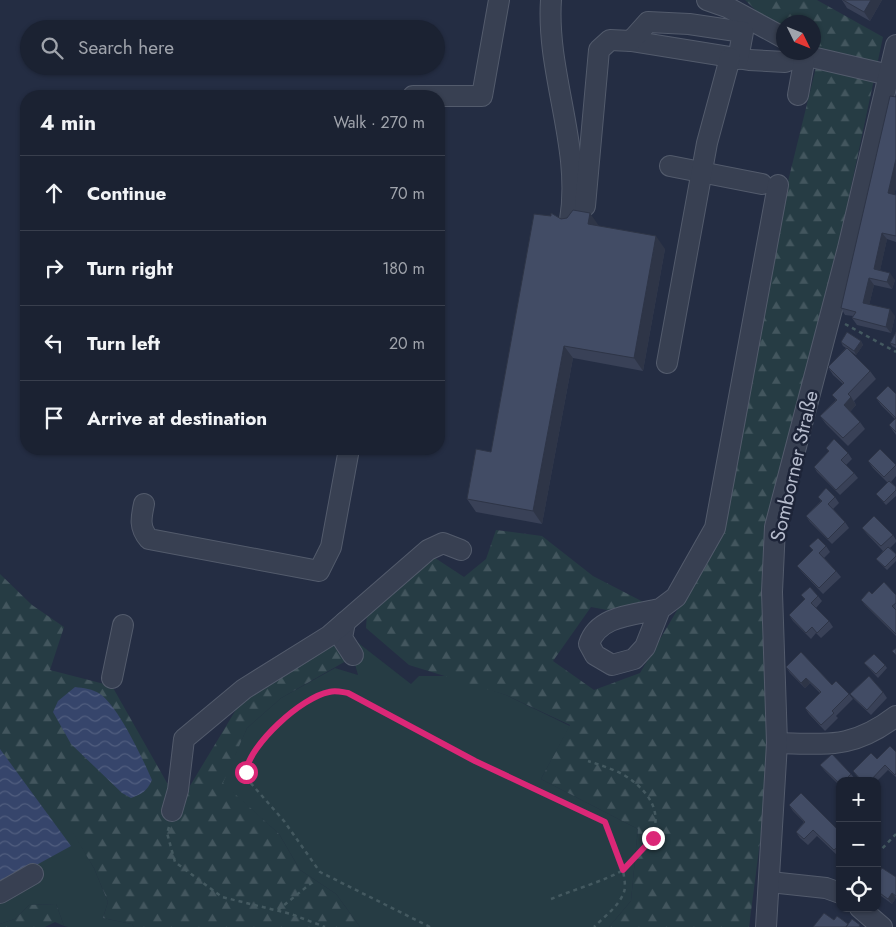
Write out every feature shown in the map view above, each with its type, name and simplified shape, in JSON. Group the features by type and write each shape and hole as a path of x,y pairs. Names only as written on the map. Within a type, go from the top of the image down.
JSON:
{"street":[{"path":"445,96 482,96 499,0"},
{"path":"551,0 550,27 555,50 571,175 572,206 570,220"},
{"path":"555,50 564,0"},
{"path":"707,0 728,4 776,33"},
{"path":"631,41 648,22 688,24 743,32 702,172 667,364"},
{"path":"584,206 599,50 610,40 631,41 734,58 786,62 790,60"},
{"name":"Somborner Straße","path":"766,927 777,743 772,592 775,527 846,258 896,45"},
{"path":"821,58 889,75"},
{"path":"798,95 803,72 803,60"},
{"path":"660,609 676,597 715,528 770,185 670,166"},
{"path":"144,504 140,522 143,533 149,539 319,571 331,547 348,455"},
{"path":"172,811 178,790 184,739 244,689 288,664 329,636 428,550 443,544 460,550"},
{"path":"345,622 342,638 354,655"},
{"path":"112,678 123,625"},
{"path":"777,743 839,744 862,738 896,716"},
{"path":"0,893 33,874"},
{"path":"770,882 826,888 836,892"},
{"path":"865,912 882,927"}],"path":[{"path":"859,332 896,352"},
{"path":"430,927 320,872 284,821 248,780 247,764 264,738 285,717 327,692 337,690 348,693 475,761 605,822 623,870 625,890 618,904 594,927"},
{"path":"551,899 623,870 653,838 656,817 652,802 635,784 623,775 588,760"},
{"path":"172,811 168,833 175,862 222,898 278,910 325,927"},
{"path":"881,850 896,834"},
{"path":"278,910 315,880"}],"green space":[{"path":"745,0 817,0 883,37 818,342 765,525 771,741 749,927 609,927 631,901 638,829 541,779 570,725 506,695 409,665 366,628 367,613 429,554 464,577 486,559 496,530 542,536 593,576 653,607 623,613 591,607 553,661 594,690 640,673 705,563 767,267 818,60 821,60 821,15 776,15 776,27 769,23"},
{"path":"0,574 32,605 64,627 50,670 112,686 179,804 246,693 331,640 353,657 281,698 247,728 223,783 279,834 300,870 336,894 360,927 134,927 132,924 103,918 108,902 94,868 73,833 20,799 0,778"},
{"path":"352,638 411,684 419,676 446,676 506,695 570,726 541,779 638,829 631,901 609,927 360,927 336,894 300,870 279,834 222,783 247,728 281,698 335,668 358,675 348,640"},
{"path":"0,778 20,799 73,832 94,868 108,902 103,918 132,924 134,927 64,926 56,904 29,905 15,919 0,924"},
{"path":"56,904 64,926 55,922 45,927 0,927 0,924 15,919 29,905"}],"water":[{"path":"75,687 100,694 107,700 122,721 152,780 141,793 131,798 122,793 71,744 53,712 58,701"},
{"path":"0,749 71,846 0,885"}],"building":[{"path":"843,0 871,0 864,12"},
{"path":"890,96 896,97 896,159 888,193 896,195 896,236 882,233 874,269 890,273 887,282 869,278 863,303 890,309 886,327 852,318 856,312 841,308"},
{"path":"573,210 590,213 588,224 656,236 634,358 564,346 533,511 467,499 476,449 491,452 534,214 551,216 551,213 561,219 567,218"},
{"path":"847,332 861,341 854,351 841,342"},
{"path":"896,332 896,345 890,343"},
{"path":"847,348 870,371 848,394 851,397 844,405 860,422 843,438 820,416 837,400 832,395 844,383 828,367"},
{"path":"888,386 896,394 896,418 876,398"},
{"path":"896,418 896,432 889,425"},
{"path":"834,439 848,453 841,460 854,473 836,490 814,467 829,451 826,448"},
{"path":"880,449 896,465 884,477 868,461"},
{"path":"889,481 896,487 896,490 884,502 876,494"},
{"path":"826,488 835,497 828,504 845,522 828,539 806,516 822,501 818,497"},
{"path":"874,516 893,535 881,546 862,528"},
{"path":"818,538 826,546 819,553 836,571 819,588 797,566 813,550 809,546"},
{"path":"888,547 896,556 885,567 876,559"},
{"path":"884,582 896,595 896,603 892,606 896,610 896,634 861,600 869,591 872,594"},
{"path":"810,587 818,596 811,603 829,621 817,633 812,627 806,633 789,615 805,599 801,595"},
{"path":"801,652 832,685 836,681 849,694 832,711 834,713 821,725 805,708 821,692 806,678 801,683 786,667"},
{"path":"874,654 885,665 876,674 864,663"},
{"path":"869,676 883,692 867,710 850,694"},
{"path":"890,746 896,752 895,775 885,765 874,777 858,777 853,771 871,753 877,759"},
{"path":"832,754 851,774 848,777 836,777 836,780 820,765"},
{"path":"801,793 836,828 836,848 834,850 813,830 804,839 796,832 805,822 789,805"},
{"path":"882,868 896,877 896,896 892,893 888,899 881,894"},
{"path":"824,913 834,920 837,916 848,924 846,927 813,927"},
{"path":"852,919 860,925 859,927 846,927"}],"route":[{"path":"246,772 247,764 264,738 277,724 318,696 337,690 348,693 475,761 605,822 623,870 653,838"}]}
